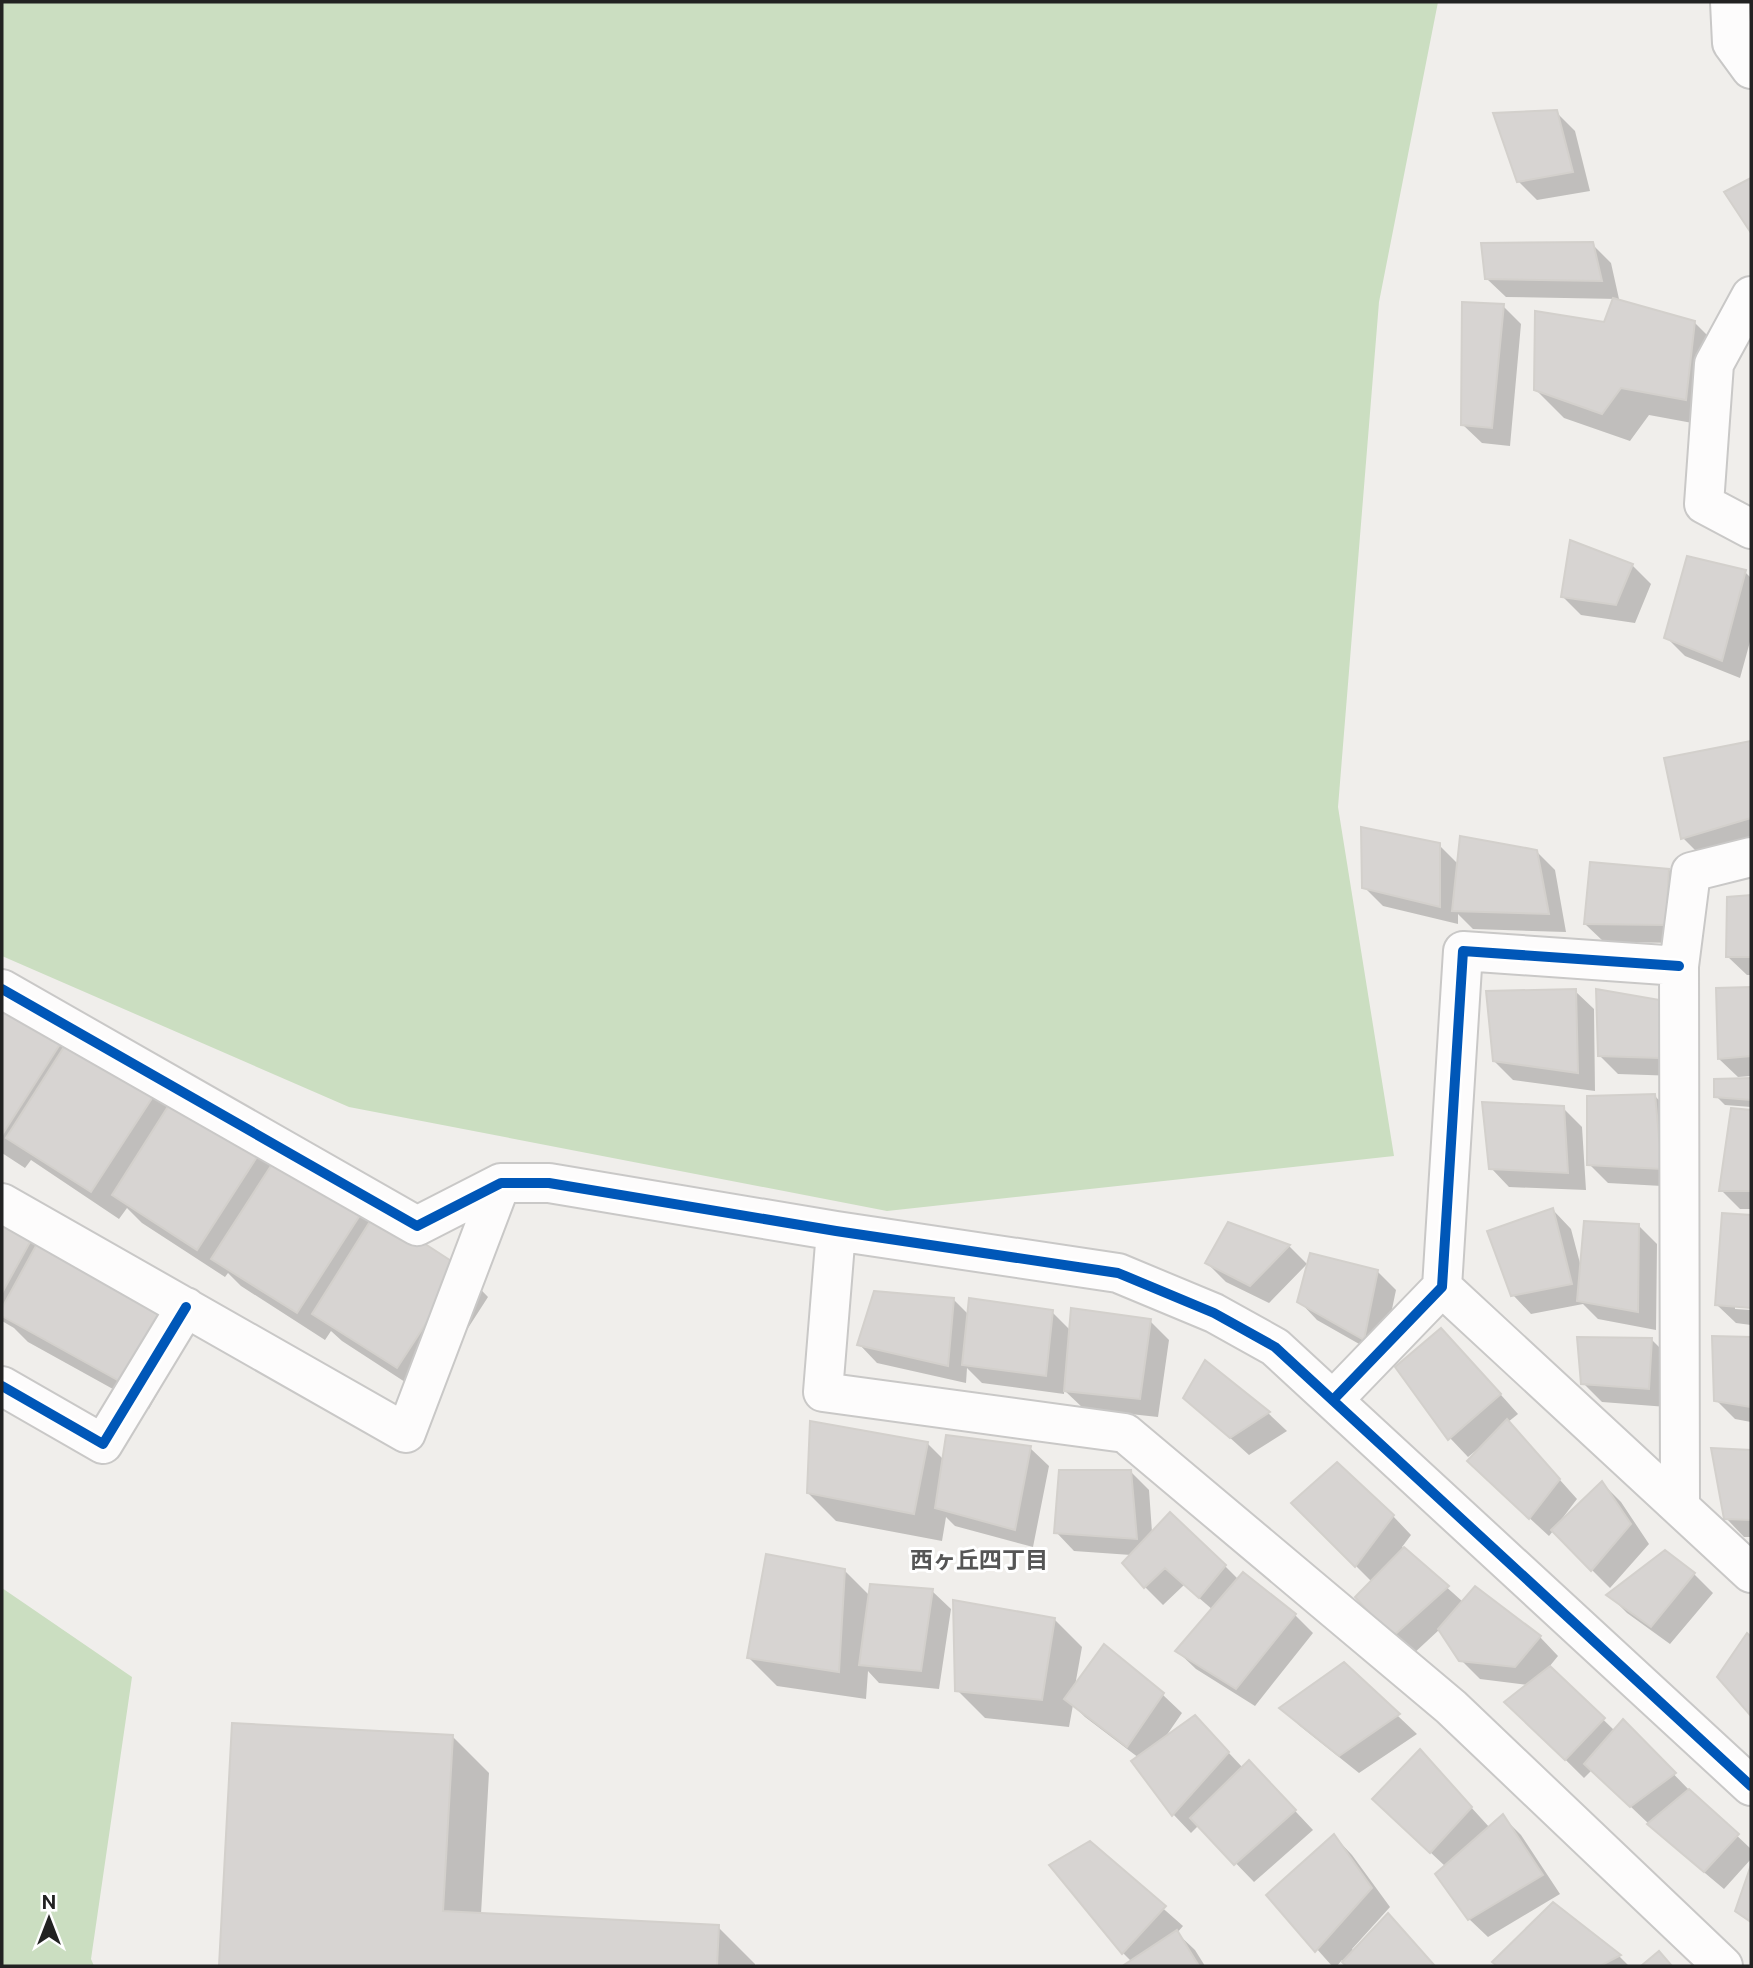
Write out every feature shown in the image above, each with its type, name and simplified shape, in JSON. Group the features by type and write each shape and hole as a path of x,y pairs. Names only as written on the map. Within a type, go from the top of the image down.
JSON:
{"street":[{"path":"1730,2 1732,43 1751,69"},
{"path":"1751,296 1714,364 1704,504 1751,529"},
{"path":"1680,1507 1679,966 1691,872 1751,857"},
{"path":"1333,1400 1442,1287 1463,951 1679,966"},
{"path":"2,989 417,1226 501,1183 549,1183 836,1231 1118,1273 1214,1313 1275,1347 1751,1786"},
{"path":"2,1203 406,1433 501,1183"},
{"path":"836,1231 823,1392 1125,1433 1451,1707 1723,1966"},
{"path":"1442,1287 1751,1573"},
{"path":"2,1385 103,1444 186,1307"}],"green space":[{"path":"2,2 1438,2 1379,302 1338,807 1394,1156 887,1211 349,1107 2,956"},
{"path":"2,1588 132,1677 91,1959 94,1966 2,1966"}],"building":[{"path":"1557,110 1573,172 1517,182 1493,113"},
{"path":"1751,178 1751,233 1724,192"},
{"path":"1593,242 1602,281 1485,279 1481,243"},
{"path":"1613,298 1695,321 1686,400 1621,388 1602,414 1534,390 1535,311 1604,322"},
{"path":"1462,302 1504,304 1492,428 1461,425"},
{"path":"1570,540 1633,564 1616,605 1561,597"},
{"path":"1687,556 1746,570 1722,661 1664,638"},
{"path":"1751,741 1751,818 1681,839 1664,758"},
{"path":"1361,827 1440,843 1440,907 1362,888"},
{"path":"1460,836 1537,850 1549,914 1452,911"},
{"path":"1590,862 1669,869 1666,925 1584,924"},
{"path":"1751,895 1751,957 1726,957 1727,897"},
{"path":"1751,987 1751,1056 1718,1059 1716,988"},
{"path":"1576,989 1578,1073 1493,1061 1486,991"},
{"path":"1596,989 1660,1000 1659,1058 1598,1056"},
{"path":"2,1002 62,1041 2,1135"},
{"path":"71,1036 156,1092 91,1192 6,1138"},
{"path":"1751,1078 1751,1100 1714,1097 1714,1079"},
{"path":"176,1094 262,1149 197,1250 112,1195"},
{"path":"1655,1094 1662,1169 1587,1165 1587,1096"},
{"path":"1482,1102 1564,1106 1568,1173 1489,1169"},
{"path":"1731,1108 1751,1110 1751,1191 1719,1191"},
{"path":"276,1158 362,1212 297,1313 211,1259"},
{"path":"1553,1208 1572,1284 1511,1296 1487,1231"},
{"path":"376,1212 462,1268 397,1368 312,1314"},
{"path":"1722,1213 1751,1215 1751,1308 1715,1305"},
{"path":"2,1215 35,1233 2,1293"},
{"path":"1584,1221 1639,1224 1638,1312 1577,1301"},
{"path":"1228,1222 1290,1245 1250,1286 1205,1263"},
{"path":"38,1242 161,1310 121,1382 2,1316 2,1308"},
{"path":"1310,1253 1378,1270 1364,1340 1297,1302"},
{"path":"874,1291 954,1298 948,1366 857,1345"},
{"path":"969,1298 1053,1310 1046,1376 962,1365"},
{"path":"1071,1308 1151,1319 1140,1399 1064,1391"},
{"path":"1441,1328 1501,1394 1448,1440 1395,1367"},
{"path":"1712,1336 1751,1337 1751,1407 1714,1401"},
{"path":"1577,1337 1652,1338 1649,1389 1581,1384"},
{"path":"1205,1360 1270,1412 1230,1438 1183,1398"},
{"path":"1507,1419 1560,1479 1529,1519 1467,1461"},
{"path":"810,1421 928,1442 914,1514 807,1493"},
{"path":"946,1435 1031,1446 1015,1530 935,1508"},
{"path":"1711,1448 1751,1450 1751,1520 1724,1519"},
{"path":"1337,1462 1394,1515 1355,1567 1291,1503"},
{"path":"1059,1470 1131,1470 1137,1539 1054,1533"},
{"path":"1602,1481 1631,1524 1591,1571 1551,1530"},
{"path":"1170,1512 1226,1565 1199,1598 1165,1568 1144,1588 1122,1563"},
{"path":"1404,1547 1449,1586 1392,1637 1355,1597"},
{"path":"1665,1550 1695,1573 1651,1627 1606,1595"},
{"path":"766,1554 845,1569 839,1672 747,1658"},
{"path":"1243,1572 1296,1614 1236,1689 1175,1651"},
{"path":"870,1584 933,1589 921,1671 859,1665"},
{"path":"1475,1586 1541,1636 1515,1667 1459,1661 1438,1629"},
{"path":"953,1600 1055,1618 1042,1700 955,1691"},
{"path":"1747,1633 1751,1637 1751,1716 1717,1677"},
{"path":"1104,1644 1164,1693 1127,1747 1064,1699"},
{"path":"1344,1662 1400,1714 1339,1756 1279,1708"},
{"path":"1550,1666 1605,1718 1565,1760 1504,1702"},
{"path":"1195,1715 1229,1752 1172,1816 1131,1761"},
{"path":"1623,1719 1676,1773 1630,1807 1584,1764"},
{"path":"232,1723 453,1735 443,1911 719,1925 717,1966 219,1966"},
{"path":"1420,1749 1472,1807 1430,1853 1372,1799"},
{"path":"1249,1760 1296,1810 1234,1865 1190,1818"},
{"path":"1689,1789 1739,1834 1704,1872 1647,1824"},
{"path":"1503,1814 1543,1875 1468,1920 1435,1874"},
{"path":"1334,1834 1372,1888 1315,1952 1266,1895"},
{"path":"1090,1841 1166,1906 1122,1954 1049,1865"},
{"path":"1751,1865 1751,1922 1735,1911"},
{"path":"1553,1902 1621,1955 1600,1966 1497,1966 1492,1962"},
{"path":"1388,1913 1435,1966 1346,1966 1342,1962"},
{"path":"1177,1930 1199,1966 1124,1965"},
{"path":"1659,1951 1672,1966 1641,1966"}],"cycle path":[{"path":"1333,1400 1442,1287 1463,951 1679,966"},
{"path":"2,989 417,1226 501,1183 549,1183 836,1231 1118,1273 1214,1313 1275,1347 1751,1786"},
{"path":"2,1386 103,1444 186,1307"}],"district":[{"name":"西ヶ丘四丁目","path":"979,1560"}]}
